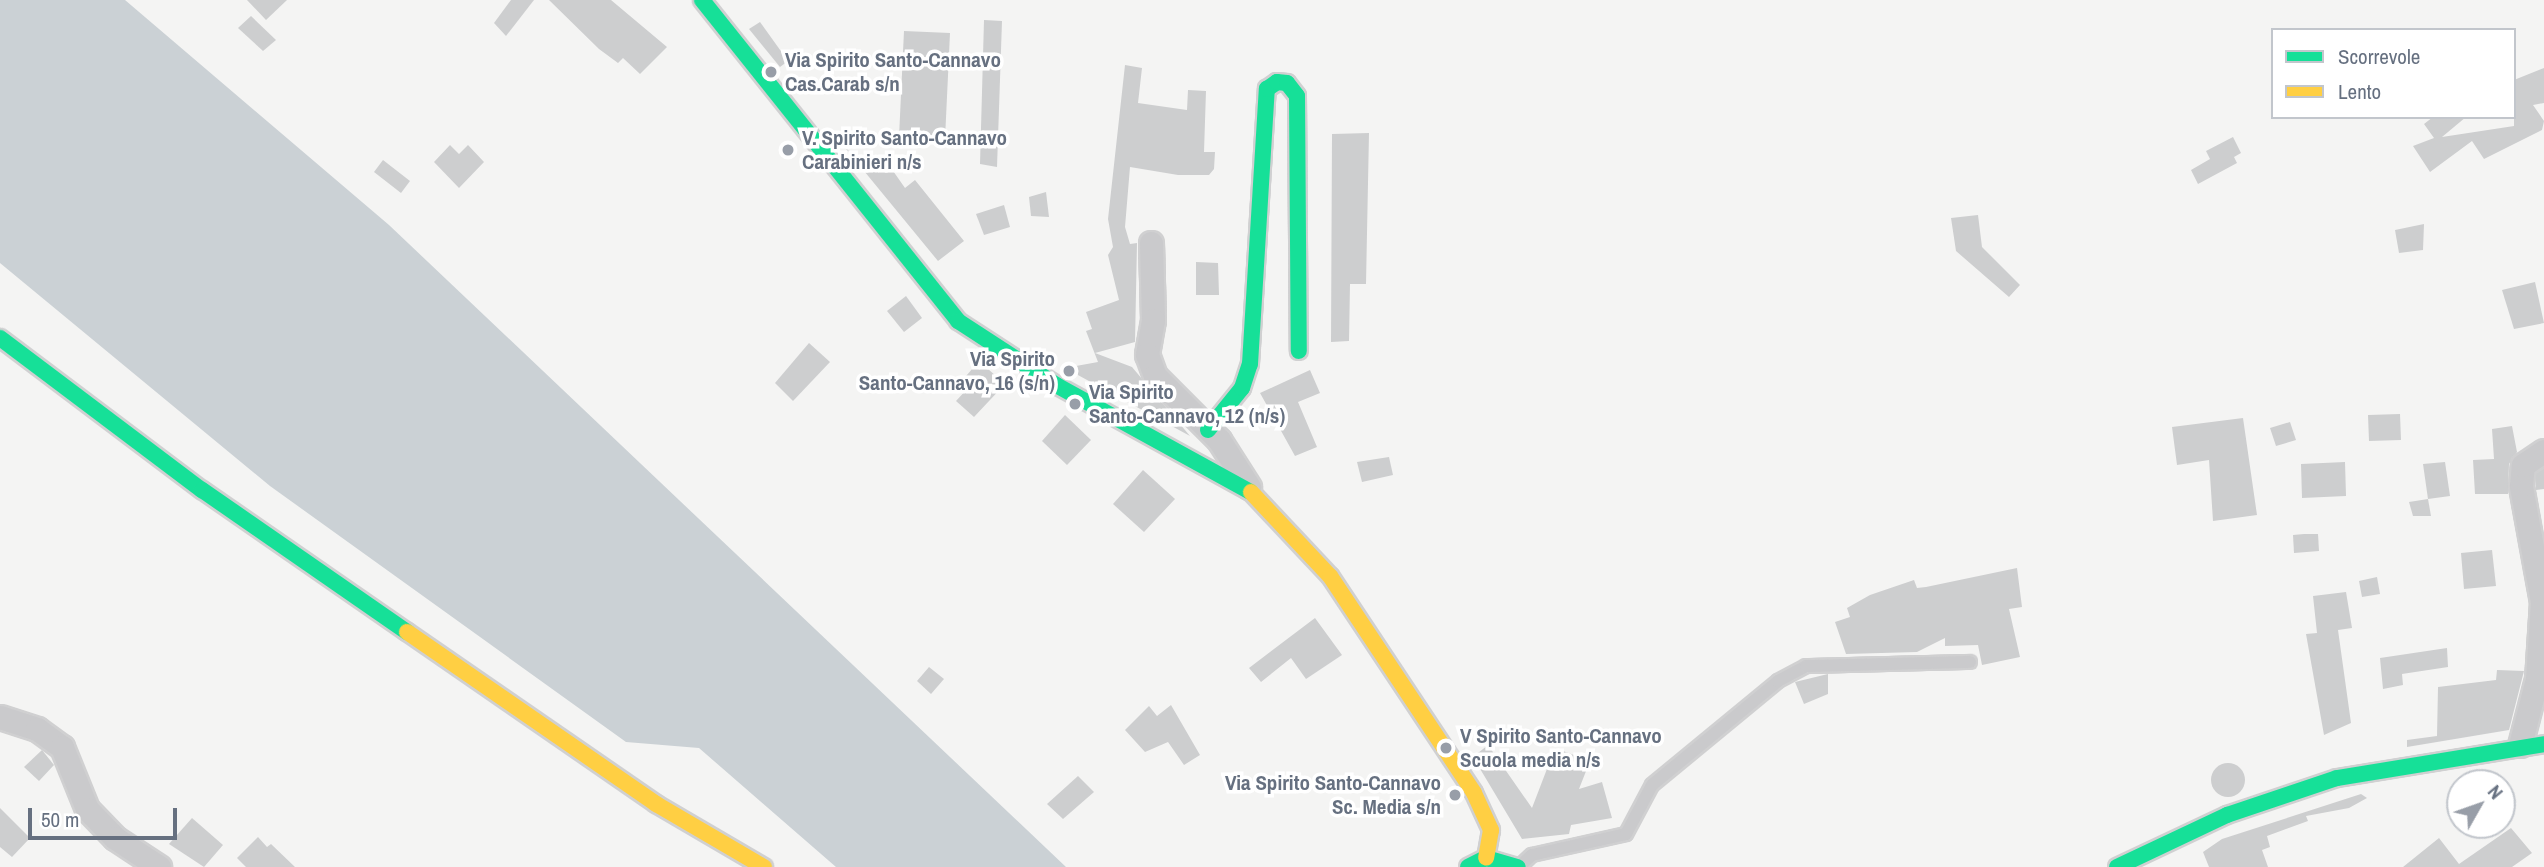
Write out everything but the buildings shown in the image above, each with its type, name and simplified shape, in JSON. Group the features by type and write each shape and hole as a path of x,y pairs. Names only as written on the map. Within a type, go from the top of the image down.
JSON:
{"street":[{"path":"702,0 958,321 1045,379 1252,492"},
{"path":"1208,430 1242,388 1250,364 1267,89 1277,82 1287,83 1297,96 1298,351"},
{"path":"1151,243 1147,354 1155,376 1208,430 1252,492 1330,576 1474,793 1491,830 1486,859"},
{"path":"0,338 202,490 656,804 764,867"},
{"path":"2520,745 2542,628 2532,523 2521,486 2523,465 2544,451"},
{"path":"0,717 37,729 62,747 87,809 115,838 159,867"},
{"path":"2117,867 2227,815 2337,778 2520,745 2544,744"},
{"path":"1468,867 1486,859 1518,867"}],"lane":[{"path":"1518,867 1532,855 1626,834 1652,785 1779,681 1806,666 1970,662"}],"shaded area":[{"path":"0,0 125,0 389,225 1066,867 836,867 699,748 626,742 270,486 0,263"}],"traffic: fast":[{"path":"702,0 958,321 1056,385 1251,492"},
{"path":"1208,430 1242,388 1250,364 1267,89 1277,82 1287,83 1297,96 1299,351"},
{"path":"0,338 202,490 407,632"},
{"path":"2117,867 2227,815 2337,778 2544,744"},
{"path":"1468,867 1486,858 1518,867"}],"traffic: slow":[{"path":"1251,492 1330,576 1474,793 1491,830 1486,858"},
{"path":"407,632 656,804 764,867"}],"place":[{"name":"Via Spirito Santo-Cannavo Cas.Carab s/n","path":"771,72"},
{"name":"V. Spirito Santo-Cannavo Carabinieri n/s","path":"788,150"},
{"name":"Via Spirito Santo-Cannavo, 16 (s/n)","path":"1069,371"},
{"name":"Via Spirito Santo-Cannavo, 12 (n/s)","path":"1075,404"},
{"name":"V Spirito Santo-Cannavo Scuola media n/s","path":"1446,748"},
{"name":"Via Spirito Santo-Cannavo Sc. Media s/n","path":"1455,795"}]}
